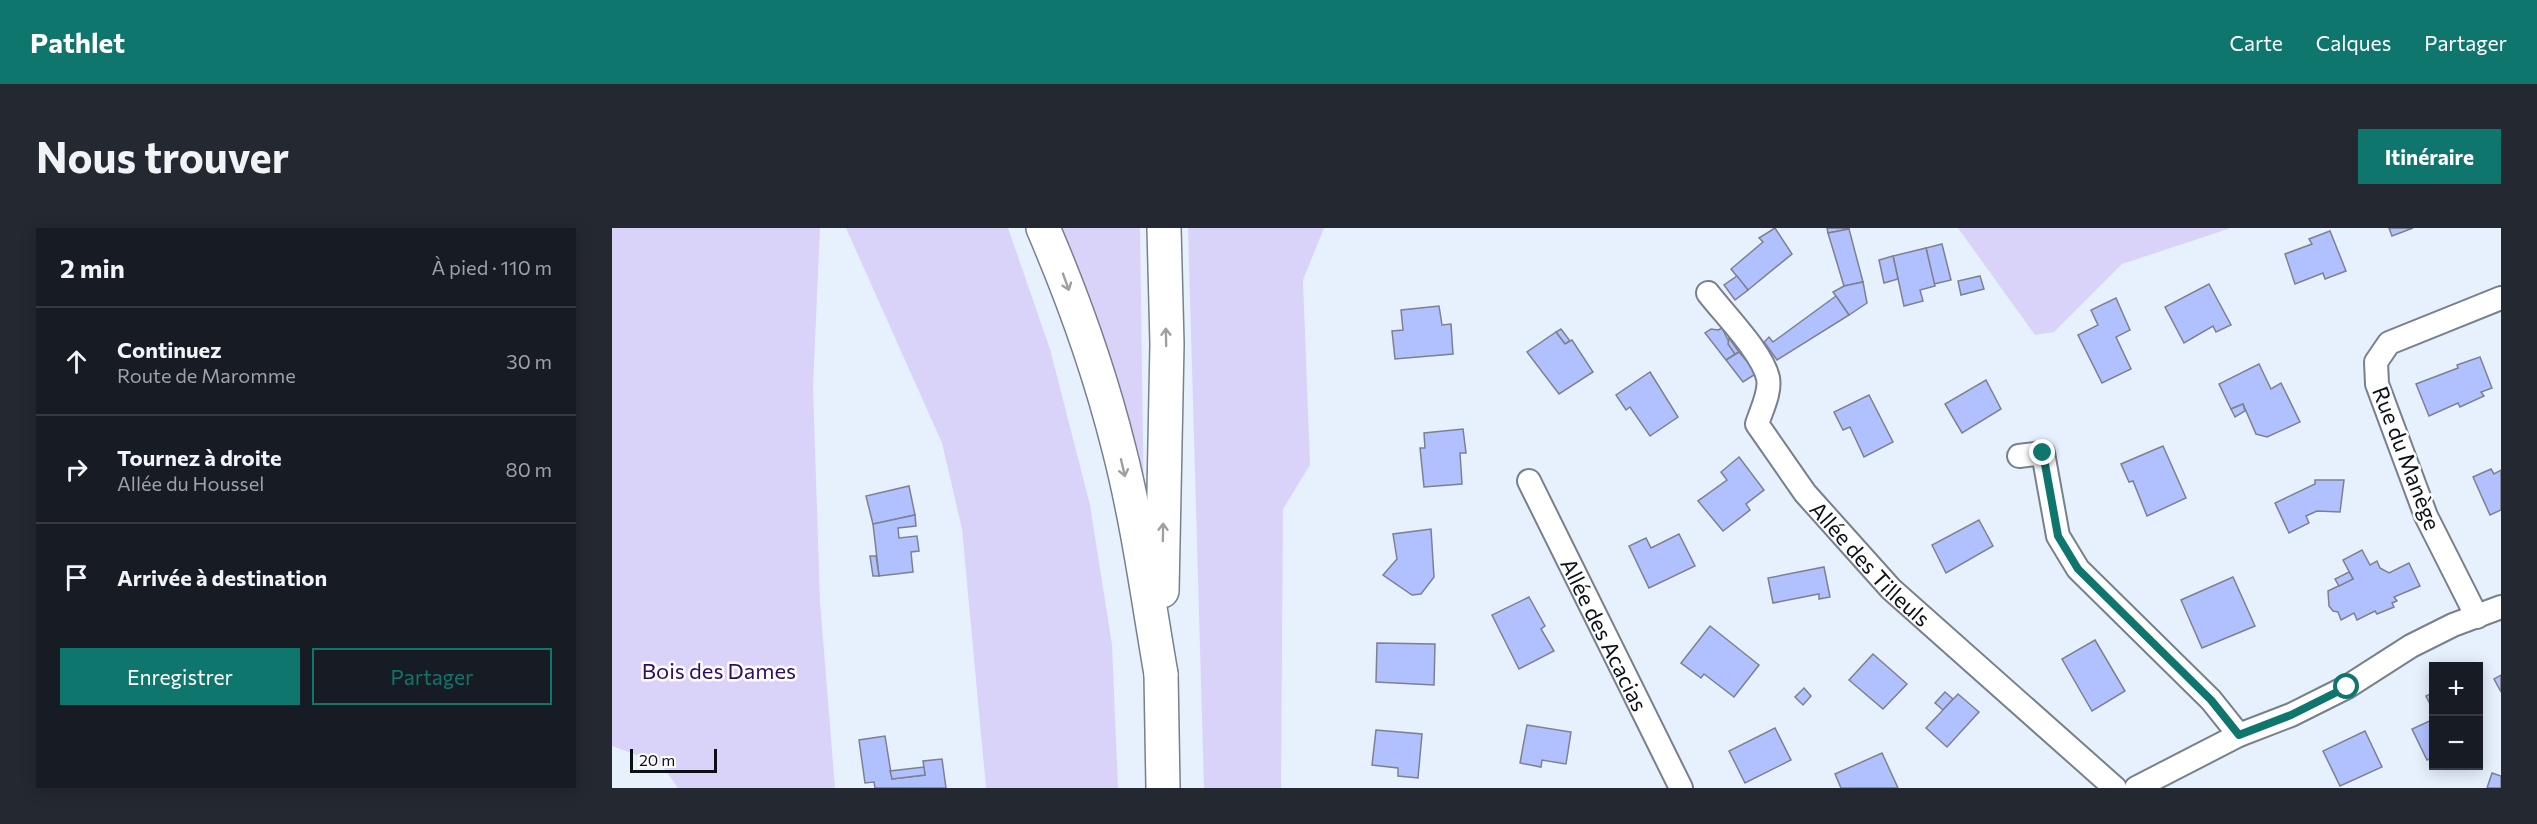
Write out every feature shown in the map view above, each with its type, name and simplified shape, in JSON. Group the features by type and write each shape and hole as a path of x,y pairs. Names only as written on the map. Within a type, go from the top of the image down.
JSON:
{"main road":[{"path":"1043,228 1091,352 1119,449 1136,527 1161,674"},
{"path":"1163,788 1161,674 1167,344 1164,228"}],"street":[{"name":"Allée des Tilleuls","path":"1708,293 1756,355 1768,378 1766,396 1757,424 1806,493 1891,589 2115,788"},
{"name":"Rue du Manège","path":"2477,617 2426,516 2377,384 2376,362 2390,343 2501,298"},
{"path":"2019,456 2043,453 2058,536 2078,569 2211,700 2239,735"},
{"name":"Allée des Acacias","path":"1529,481 1681,788"},
{"path":"2136,788 2239,735 2291,715 2347,687 2411,646 2453,625 2501,607"}],"green space":[{"name":"Bois des Dames","path":"612,228 820,228 813,387 820,601 835,788 678,788 661,764 612,746"},
{"path":"846,228 1008,228 1050,349 1090,505 1112,645 1118,788 986,788 962,529 942,443"},
{"path":"1055,228 1140,228 1144,509"},
{"path":"1188,228 1324,228 1303,280 1310,465 1283,509 1281,788 1204,788"},
{"path":"1958,228 2231,228 2122,264 2054,332 2035,335"}],"building":[{"path":"1775,228 1792,254 1748,290 1731,269 1763,242 1759,238"},
{"path":"1827,228 1849,228 1849,229 1828,233"},
{"path":"2389,228 2413,228 2392,236"},
{"path":"1849,229 1863,282 1844,286 1828,233"},
{"path":"2330,231 2346,271 2325,279 2323,273 2295,284 2285,254 2312,244 2309,239"},
{"path":"1942,244 1951,280 1934,284 1926,248"},
{"path":"1926,248 1935,286 1920,290 1923,301 1904,306 1893,256"},
{"path":"1893,256 1898,279 1884,283 1879,260"},
{"path":"1737,276 1748,290 1735,300 1724,285"},
{"path":"1980,276 1984,289 1961,295 1958,281"},
{"path":"1863,282 1867,303 1849,315 1833,292 1844,286"},
{"path":"2209,284 2231,325 2216,332 2213,326 2184,343 2165,307"},
{"path":"1836,296 1849,315 1777,360 1764,342 1769,337 1773,342"},
{"path":"2116,298 2130,330 2116,337 2131,369 2102,383 2078,335 2098,325 2091,310"},
{"path":"1439,306 1442,325 1451,324 1453,354 1395,359 1392,331 1403,330 1401,310"},
{"path":"1722,328 1735,354 1726,360 1705,333 1711,329"},
{"path":"1561,329 1570,341 1565,344 1556,332"},
{"path":"1556,332 1565,344 1572,340 1593,372 1559,394 1527,352"},
{"path":"1729,338 1739,352 1735,354 1728,344"},
{"path":"1739,352 1757,373 1743,382 1726,360"},
{"path":"2480,357 2492,388 2481,392 2484,396 2460,407 2458,403 2429,416 2416,384"},
{"path":"2259,364 2271,389 2281,383 2300,422 2267,437 2256,434 2243,404 2231,409 2219,384"},
{"path":"1650,372 1678,417 1650,436 1630,407 1626,410 1616,395"},
{"path":"1986,380 2001,409 1962,433 1945,404"},
{"path":"1869,395 1893,442 1864,457 1850,427 1843,430 1834,412"},
{"path":"2243,404 2245,411 2235,417 2231,409"},
{"path":"1463,429 1466,453 1460,453 1462,484 1424,487 1420,448 1425,448 1424,433"},
{"path":"2163,446 2186,498 2147,516 2133,481 2129,482 2121,464"},
{"path":"1739,457 1764,490 1746,504 1750,510 1723,531 1698,501 1727,480 1721,472"},
{"path":"2491,469 2494,474 2501,470 2501,510 2490,515 2473,477"},
{"path":"2315,480 2344,480 2340,512 2317,511 2306,516 2309,523 2289,533 2275,503 2315,484"},
{"path":"909,486 915,515 873,524 866,496"},
{"path":"915,515 916,526 898,528 899,538 917,536 919,551 911,552 913,572 879,576 873,524"},
{"path":"1979,520 1993,546 1946,573 1932,545"},
{"path":"1431,529 1434,577 1421,594 1412,595 1383,575 1397,559 1393,534"},
{"path":"1679,534 1695,566 1649,588 1629,546 1646,538 1651,548"},
{"path":"2362,550 2370,565 2377,561 2380,568 2389,573 2409,563 2420,586 2394,597 2397,601 2392,603 2394,607 2377,614 2375,611 2357,620 2354,613 2341,620 2338,612 2333,611 2329,606 2328,591 2353,579 2343,560"},
{"path":"870,556 876,556 879,576 873,576"},
{"path":"1824,567 1830,597 1819,599 1819,594 1773,603 1768,578"},
{"path":"2349,572 2353,579 2339,586 2335,579"},
{"path":"2233,577 2255,626 2202,648 2181,600"},
{"path":"1529,597 1545,626 1541,629 1554,651 1519,669 1492,615"},
{"path":"1710,626 1759,665 1734,697 1704,674 1701,678 1681,663"},
{"path":"2095,640 2125,691 2092,711 2062,659"},
{"path":"1377,643 1435,644 1434,685 1376,682"},
{"path":"1873,654 1907,684 1883,709 1849,680"},
{"path":"2501,675 2501,692 2494,679"},
{"path":"1804,688 1811,696 1803,705 1795,697"},
{"path":"1945,692 1953,699 1943,710 1935,703"},
{"path":"1958,694 1979,712 1947,747 1926,728"},
{"path":"2429,721 2429,759 2427,760 2412,729"},
{"path":"1527,725 1571,732 1566,764 1542,760 1541,767 1520,763"},
{"path":"1775,728 1791,760 1745,783 1729,751"},
{"path":"1376,730 1422,734 1418,778 1398,776 1398,768 1372,765"},
{"path":"2365,731 2382,767 2340,786 2323,751"},
{"path":"885,736 892,779 925,775 923,761 942,759 946,788 875,788 874,782 865,783 859,740"},
{"path":"1882,753 1898,788 1841,788 1835,774"},
{"path":"924,767 925,775 892,779 890,771"},
{"path":"2492,773 2501,776 2501,788 2487,788"}],"route":[{"path":"2043,453 2058,536 2078,569 2100,594 2211,700 2239,735 2291,715 2347,687"}]}
